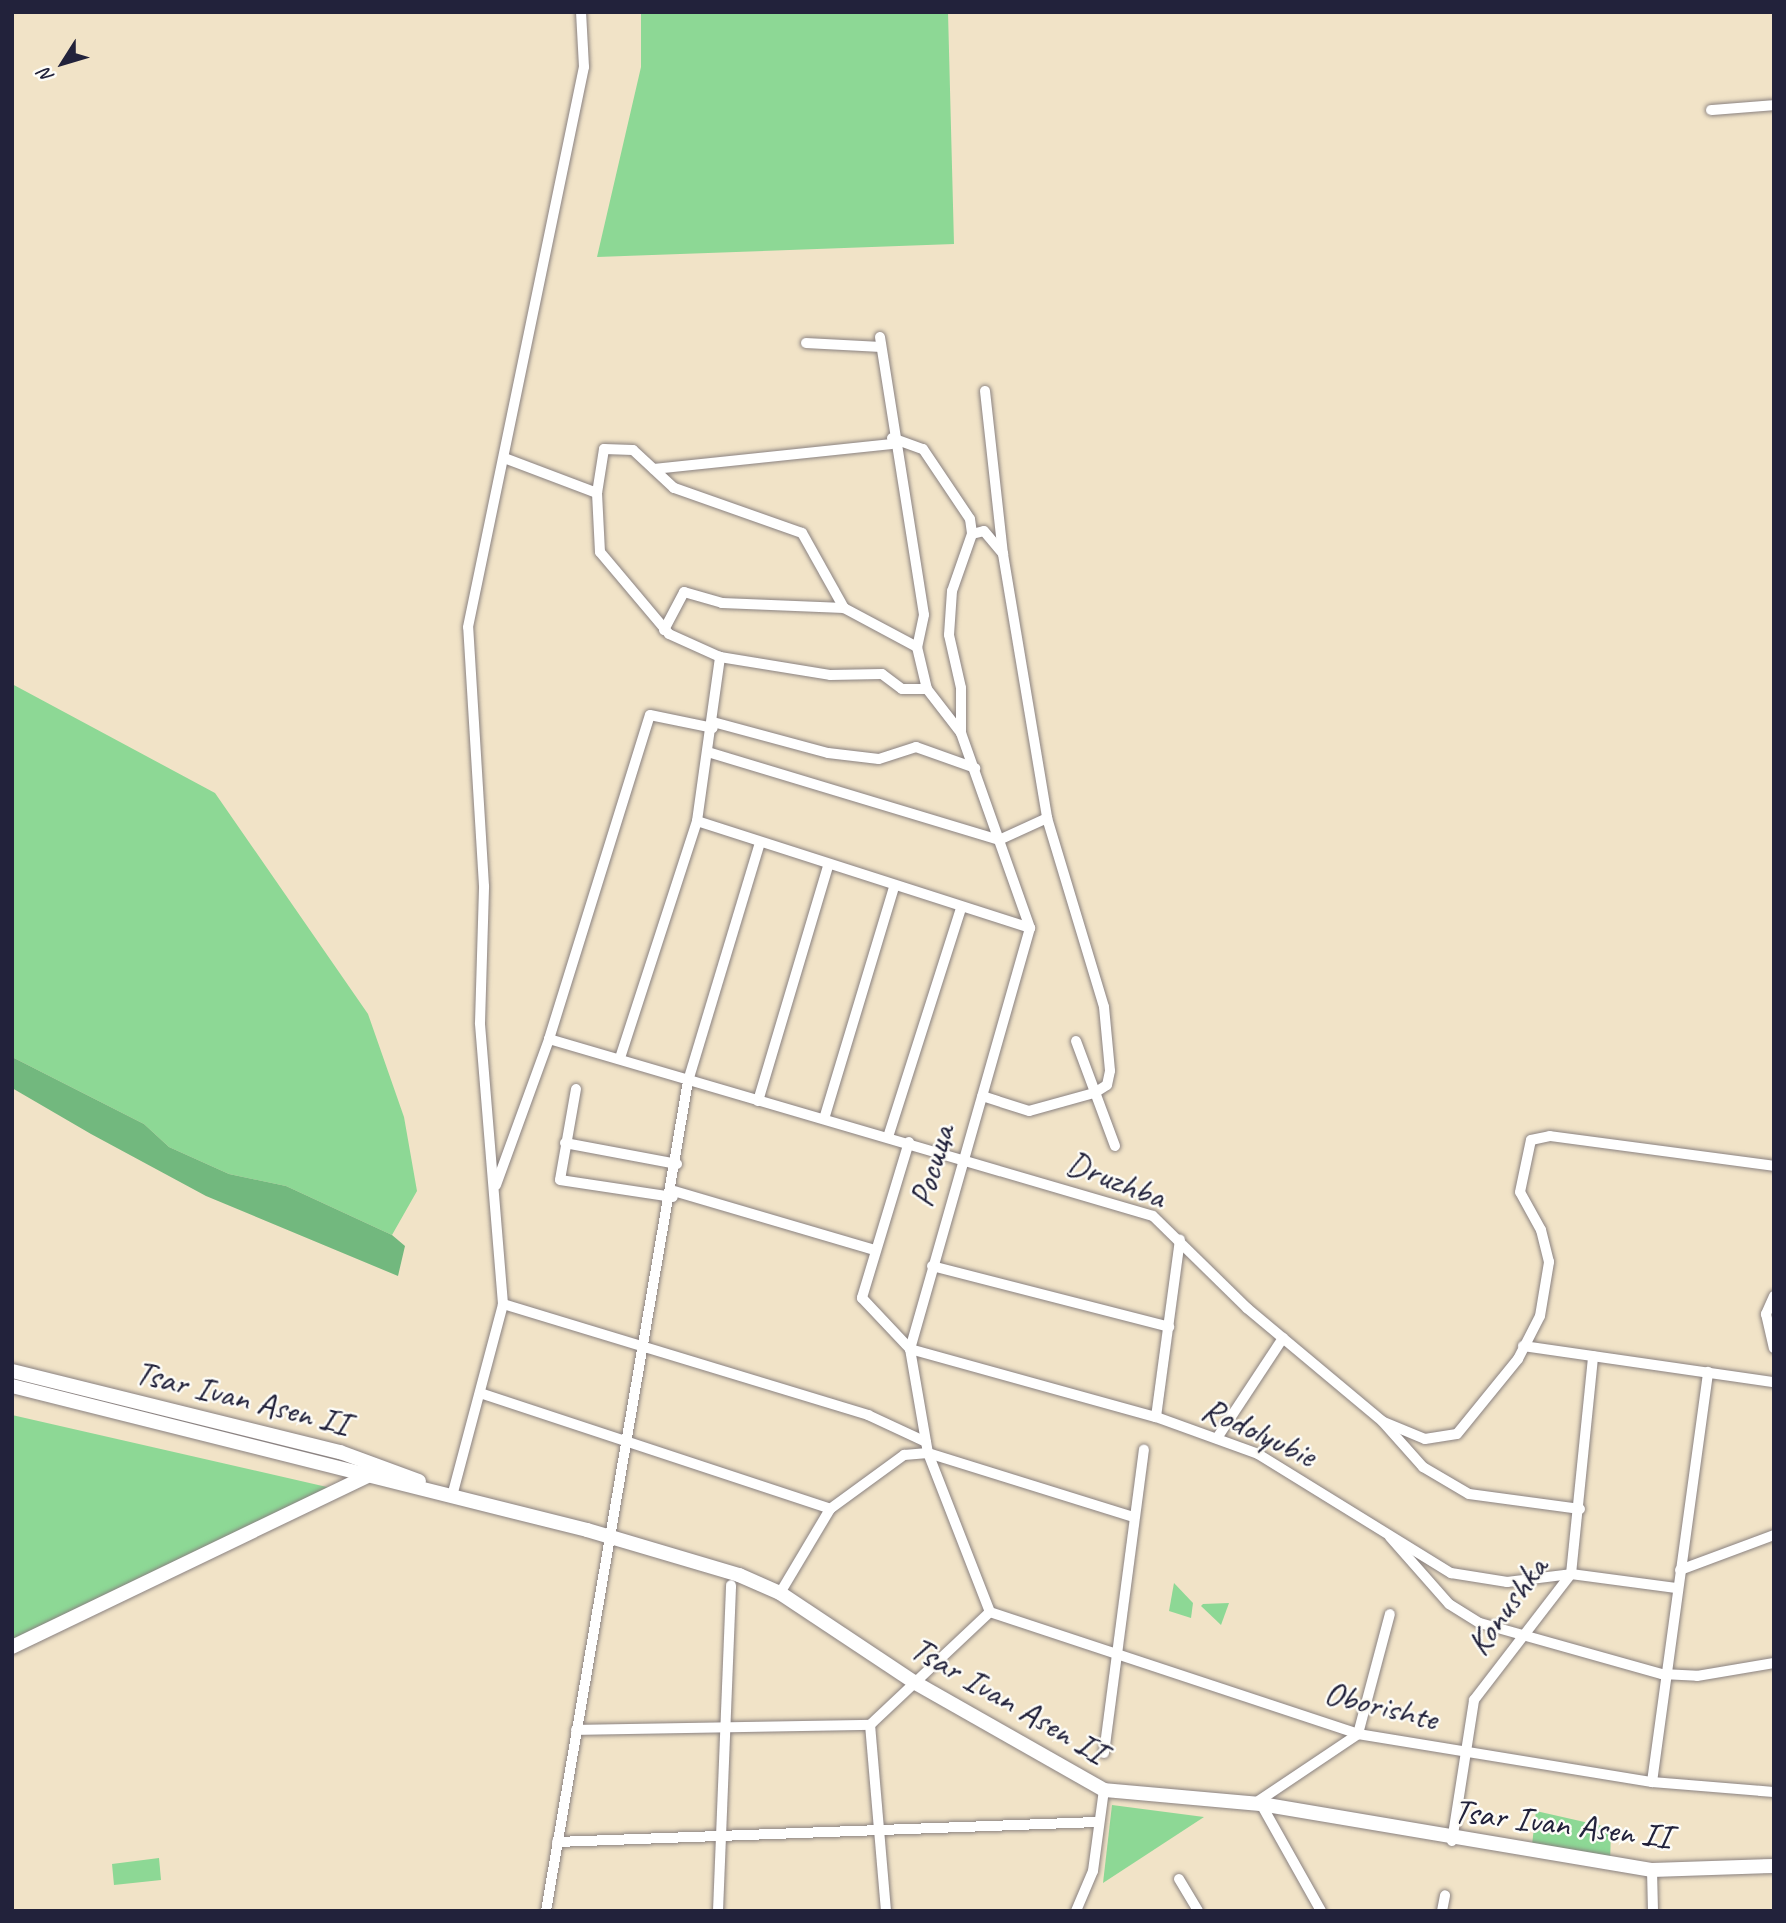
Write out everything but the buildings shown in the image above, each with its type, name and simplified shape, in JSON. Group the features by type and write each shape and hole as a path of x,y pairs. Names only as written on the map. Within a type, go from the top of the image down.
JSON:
{"street":[{"path":"452,1496 503,1304 480,1023 484,886 468,627 507,458 584,67 581,12"},
{"path":"1711,110 1774,105"},
{"path":"806,343 880,342 892,441 924,615 917,646 927,689 961,733 1030,928"},
{"path":"982,1096 1029,1111 1094,1093 1107,1085 1110,1071 1104,1007 1047,818 1003,554 985,391"},
{"path":"654,470 892,441 923,449 968,514 972,534 952,591 949,635 961,688 961,733"},
{"path":"844,607 802,533 674,488 634,450 608,446 597,493 603,560 664,630 720,657 819,673 882,674 902,689 927,689"},
{"path":"507,458 597,493"},
{"path":"972,534 984,531 999,517"},
{"path":"984,531 1003,554"},
{"path":"664,630 684,592 722,603 844,607 917,646"},
{"path":"620,1058 697,821 711,753 720,657"},
{"path":"494,1191 549,1039 650,715 713,725 866,757 885,759 916,747 975,768"},
{"path":"711,753 999,840 1047,818"},
{"path":"697,821 828,866 1030,928"},
{"path":"545,1911 631,1438 673,1194 688,1082 760,843"},
{"path":"758,1101 828,866"},
{"path":"824,1119 894,887"},
{"path":"888,1137 961,908"},
{"name":"Росица","path":"990,1612 927,1448 910,1349 1030,928"},
{"name":"Druzhba","path":"549,1039 620,1058 688,1082 963,1157 1153,1216 1283,1338 1382,1421 1423,1467 1469,1494 1580,1509"},
{"path":"1076,1041 1115,1146"},
{"path":"576,1089 560,1181 673,1194 874,1250"},
{"path":"1382,1421 1425,1439 1457,1434 1523,1346 1540,1316 1549,1262 1541,1230 1520,1192 1531,1140 1550,1136 1774,1166"},
{"path":"909,1142 874,1250 862,1298 910,1349"},
{"path":"565,1143 677,1164"},
{"path":"1156,1417 1180,1240"},
{"path":"932,1266 1170,1326"},
{"path":"1774,1296 1766,1314 1774,1348"},
{"path":"503,1304 644,1351 868,1415 927,1448 1134,1517"},
{"path":"1217,1438 1283,1338"},
{"path":"1523,1346 1774,1382"},
{"name":"Rodolyubie","path":"910,1349 1156,1417 1258,1454 1383,1528 1451,1573 1507,1582 1571,1574 1676,1588"},
{"name":"Konushka","path":"1452,1841 1463,1754 1474,1700 1518,1635 1571,1574 1580,1509 1593,1356"},
{"name":"Tsar Ivan Asen II","path":"12,1371 387,1467 452,1496"},
{"path":"1651,1782 1662,1674 1680,1570 1708,1372"},
{"name":"Tsar Ivan Asen II","path":"12,1386 611,1537 780,1593 914,1682 1104,1790 1258,1804 1452,1841 1652,1870 1774,1866"},
{"path":"480,1393 631,1438 830,1509"},
{"path":"780,1593 830,1509 904,1455 927,1448"},
{"path":"1104,1753 1144,1450"},
{"path":"12,1647 387,1467"},
{"path":"1383,1528 1449,1605 1518,1635 1662,1674 1697,1676 1774,1663"},
{"path":"1680,1570 1774,1535"},
{"path":"718,1911 731,1586"},
{"path":"576,1730 724,1725 870,1725 990,1612"},
{"name":"Oborishte","path":"990,1612 1116,1651 1358,1734 1463,1754 1651,1782 1774,1792"},
{"path":"1321,1911 1258,1804 1358,1734 1390,1614"},
{"path":"870,1725 883,1827 886,1911"},
{"path":"1076,1911 1093,1871 1097,1822 1104,1790"},
{"path":"557,1842 722,1837 883,1827 1097,1822"},
{"path":"1652,1870 1653,1911"},
{"path":"1179,1879 1198,1911"},
{"path":"1442,1911 1445,1895"}],"green space":[{"path":"641,12 948,12 954,244 597,257 641,67"},
{"path":"12,684 215,793 368,1014 404,1117 417,1191 392,1235 286,1186 229,1174 169,1147 144,1124 12,1057"},
{"path":"12,1057 144,1124 169,1147 229,1174 286,1186 392,1235 405,1246 398,1276 206,1196 91,1134 12,1088"},
{"path":"12,1415 340,1490 12,1642"},
{"path":"1174,1583 1193,1603 1191,1618 1169,1611"},
{"path":"1229,1603 1221,1625 1201,1606 1203,1604"},
{"path":"1112,1805 1204,1817 1103,1883"},
{"path":"1536,1811 1611,1828 1610,1864 1531,1853"},
{"path":"159,1858 161,1880 114,1885 112,1864"}]}
